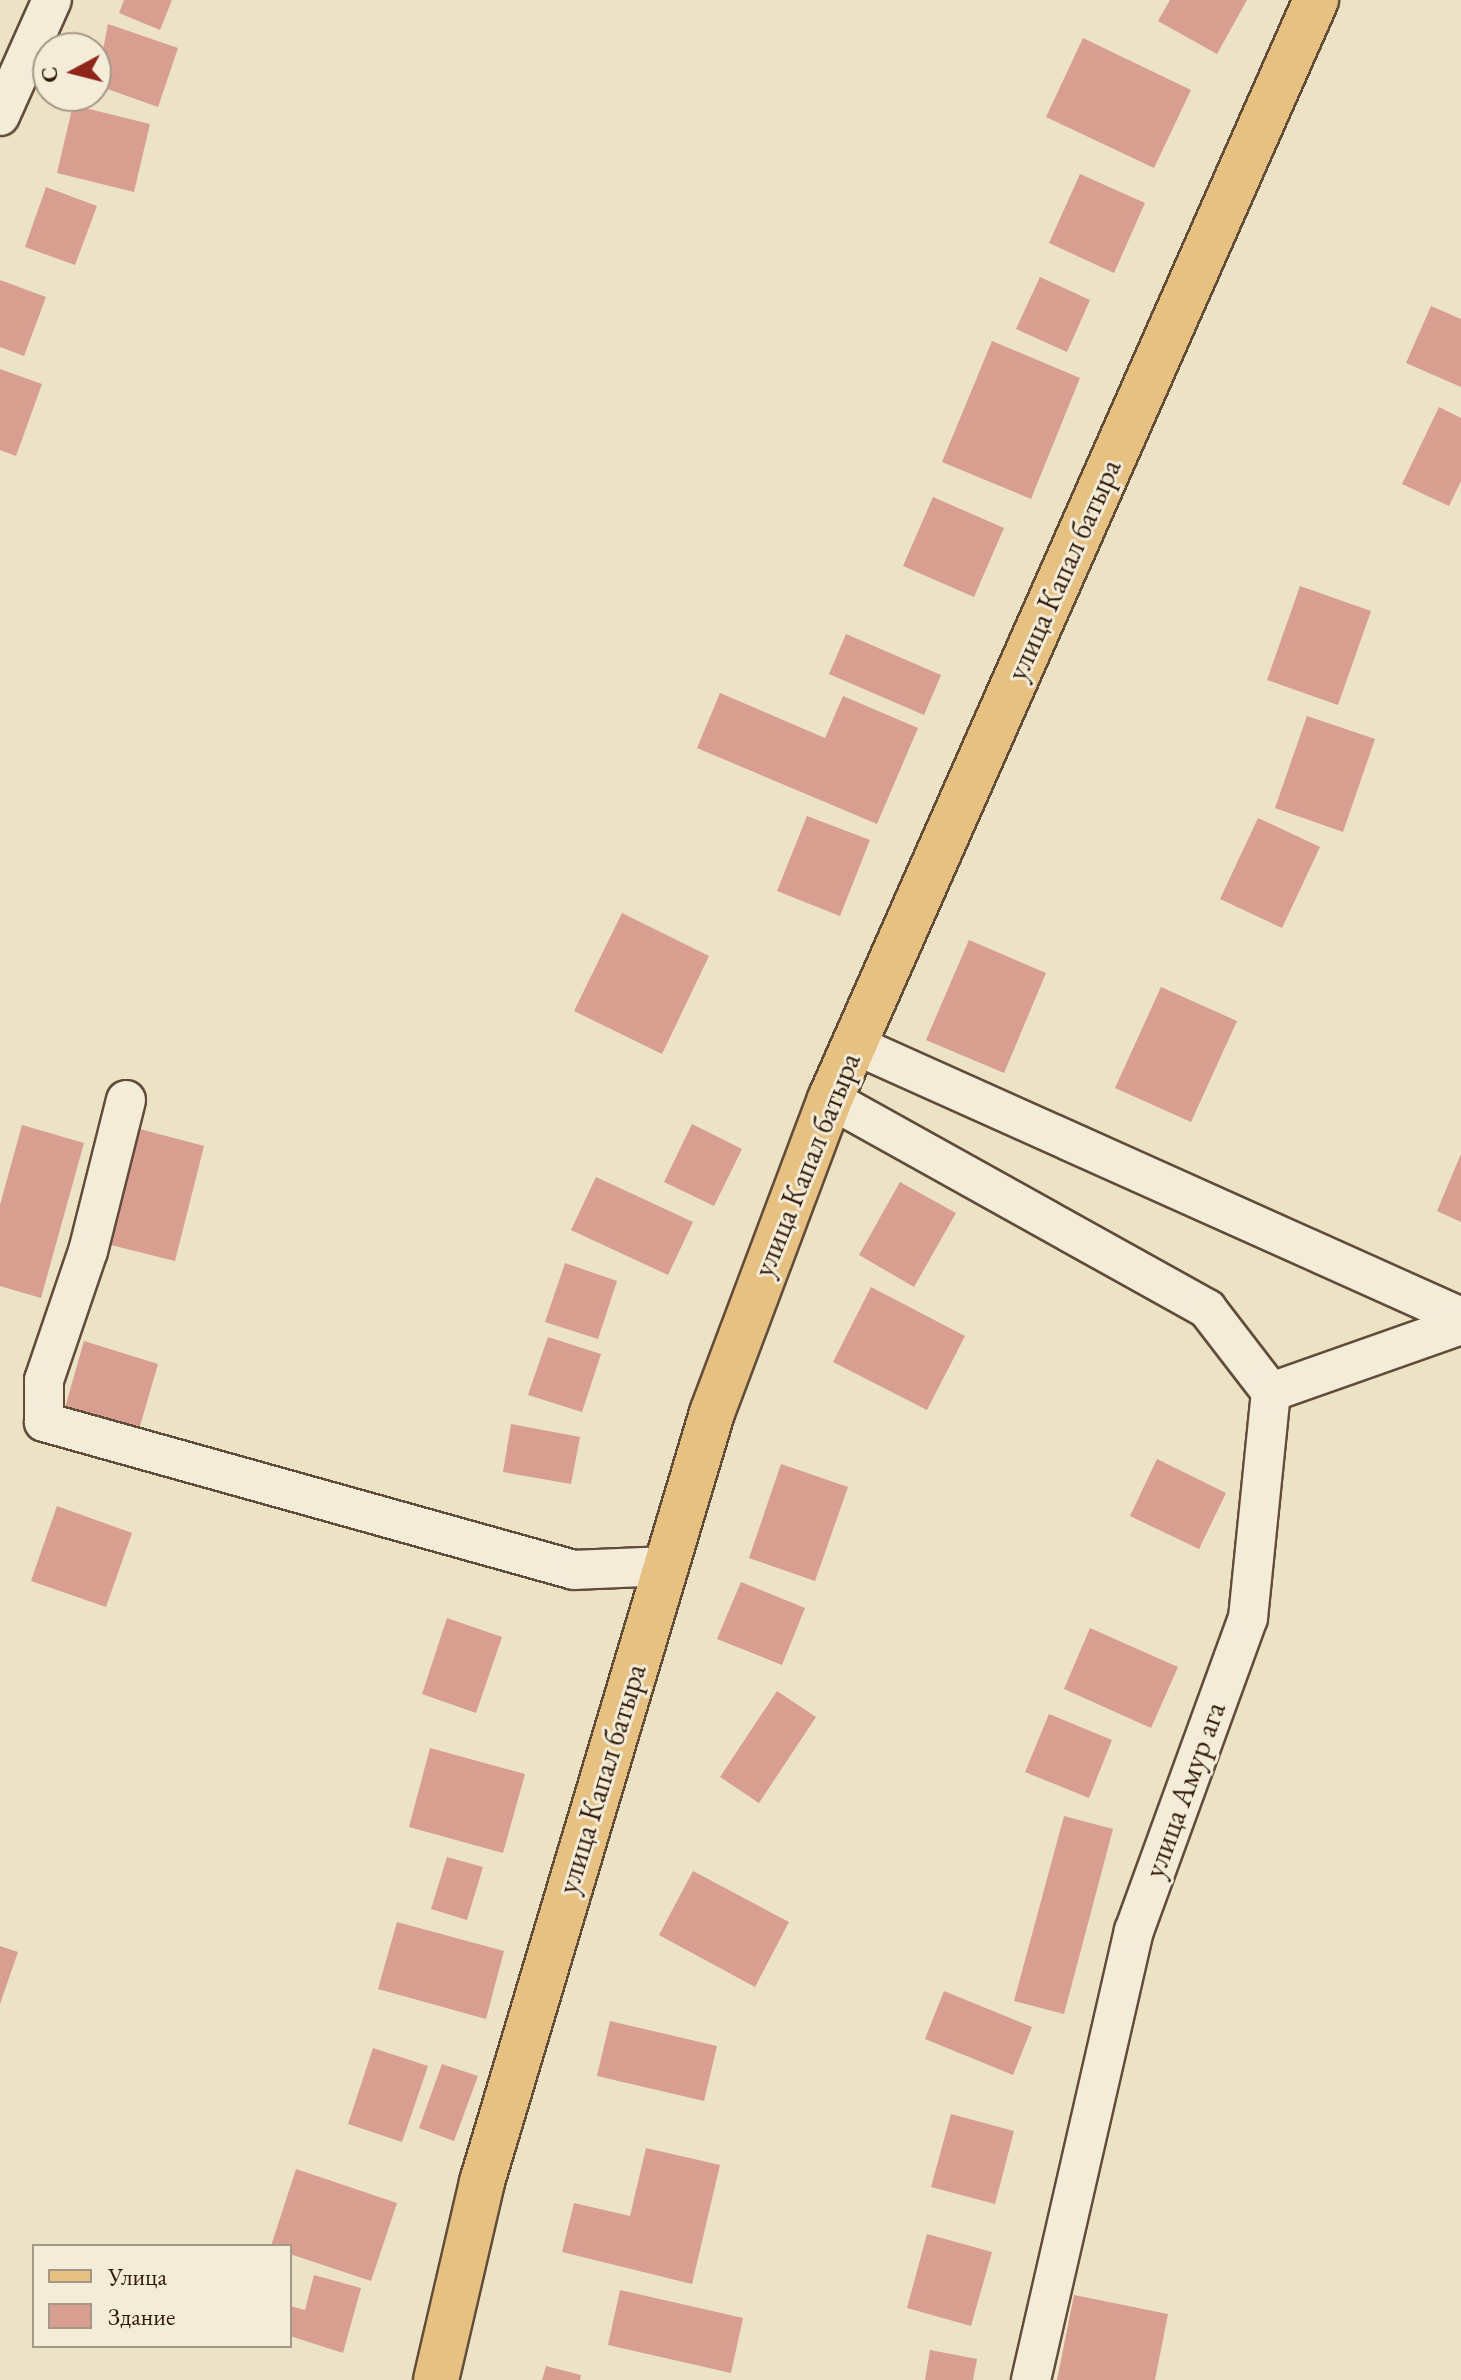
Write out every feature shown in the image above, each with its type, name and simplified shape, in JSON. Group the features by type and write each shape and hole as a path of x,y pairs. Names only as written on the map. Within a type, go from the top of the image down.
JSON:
{"main road":[{"name":"улица Капал батыра","path":"436,2380 482,2182 712,1413 830,1099 1316,0"}],"street":[{"path":"0,116 52,0"},
{"path":"855,1045 1461,1317"},
{"path":"830,1099 1207,1309 1271,1392 1461,1325"},
{"path":"126,1100 88,1251 44,1380 44,1422 574,1570 666,1566"},
{"name":"улица Амур ага","path":"1031,2380 1134,1931 1248,1618 1271,1392"}],"building":[{"path":"124,0 172,0 160,30 119,13"},
{"path":"1170,0 1247,0 1217,54 1158,21"},
{"path":"108,24 178,48 158,107 112,91 112,32 106,32"},
{"path":"1083,38 1191,90 1154,168 1046,117"},
{"path":"71,112 101,112 150,124 134,192 57,173"},
{"path":"1080,174 1145,203 1114,273 1049,243"},
{"path":"46,187 97,206 75,265 25,247"},
{"path":"1040,277 1090,300 1067,352 1016,329"},
{"path":"0,280 46,297 24,356 0,347"},
{"path":"1431,306 1461,319 1461,387 1406,363"},
{"path":"992,341 1080,378 1031,499 942,462"},
{"path":"0,369 42,384 16,456 0,450"},
{"path":"1439,407 1461,418 1461,481 1449,506 1402,484"},
{"path":"933,497 1004,528 974,597 903,566"},
{"path":"1300,586 1371,611 1338,705 1267,680"},
{"path":"846,634 941,675 924,715 829,674"},
{"path":"720,693 825,738 843,696 918,728 877,824 697,748"},
{"path":"1307,716 1375,739 1343,832 1275,808"},
{"path":"807,816 870,840 840,916 777,891"},
{"path":"1258,818 1320,847 1282,928 1220,899"},
{"path":"622,913 709,956 662,1054 574,1011"},
{"path":"969,940 1046,973 1004,1073 926,1040"},
{"path":"1161,987 1237,1021 1191,1122 1115,1088"},
{"path":"692,1124 742,1149 714,1206 664,1182"},
{"path":"22,1125 84,1143 41,1298 0,1286 0,1205"},
{"path":"140,1129 204,1146 175,1261 111,1245"},
{"path":"1461,1154 1461,1222 1437,1211"},
{"path":"596,1177 693,1222 668,1275 571,1230"},
{"path":"900,1182 956,1213 914,1287 859,1255"},
{"path":"565,1263 617,1281 598,1339 545,1322"},
{"path":"871,1287 965,1336 927,1410 833,1362"},
{"path":"548,1337 601,1354 582,1412 528,1395"},
{"path":"84,1341 158,1364 138,1433 64,1411"},
{"path":"511,1424 580,1437 571,1484 503,1472"},
{"path":"1157,1459 1226,1493 1199,1549 1130,1516"},
{"path":"781,1464 848,1487 815,1581 749,1558"},
{"path":"57,1506 132,1533 106,1607 31,1581"},
{"path":"741,1582 805,1608 782,1665 717,1639"},
{"path":"447,1618 502,1637 476,1713 422,1694"},
{"path":"1090,1628 1178,1667 1151,1728 1064,1689"},
{"path":"777,1691 816,1717 759,1803 720,1777"},
{"path":"1049,1714 1112,1740 1089,1798 1025,1772"},
{"path":"430,1748 525,1774 503,1853 409,1827"},
{"path":"1064,1816 1113,1829 1064,2014 1014,2001"},
{"path":"447,1857 483,1867 467,1920 431,1909"},
{"path":"693,1871 789,1922 755,1987 659,1935"},
{"path":"397,1922 504,1951 486,2019 378,1989"},
{"path":"0,1946 18,1952 0,2004"},
{"path":"944,1991 1032,2027 1013,2075 925,2039"},
{"path":"610,2021 717,2046 704,2101 597,2076"},
{"path":"373,2048 428,2066 402,2142 348,2124"},
{"path":"442,2064 478,2076 454,2141 419,2128"},
{"path":"951,2114 1014,2131 995,2204 931,2187"},
{"path":"646,2148 720,2165 692,2284 562,2252 574,2203 630,2216"},
{"path":"296,2169 397,2203 371,2281 292,2255 292,2244 272,2244"},
{"path":"927,2234 992,2252 971,2326 907,2308"},
{"path":"314,2275 361,2288 343,2353 292,2337 292,2307 305,2310"},
{"path":"620,2290 743,2318 731,2373 608,2345"},
{"path":"1074,2295 1168,2314 1155,2380 1057,2380"},
{"path":"930,2350 977,2359 973,2380 925,2380"},
{"path":"546,2366 581,2375 580,2380 542,2380"}]}
